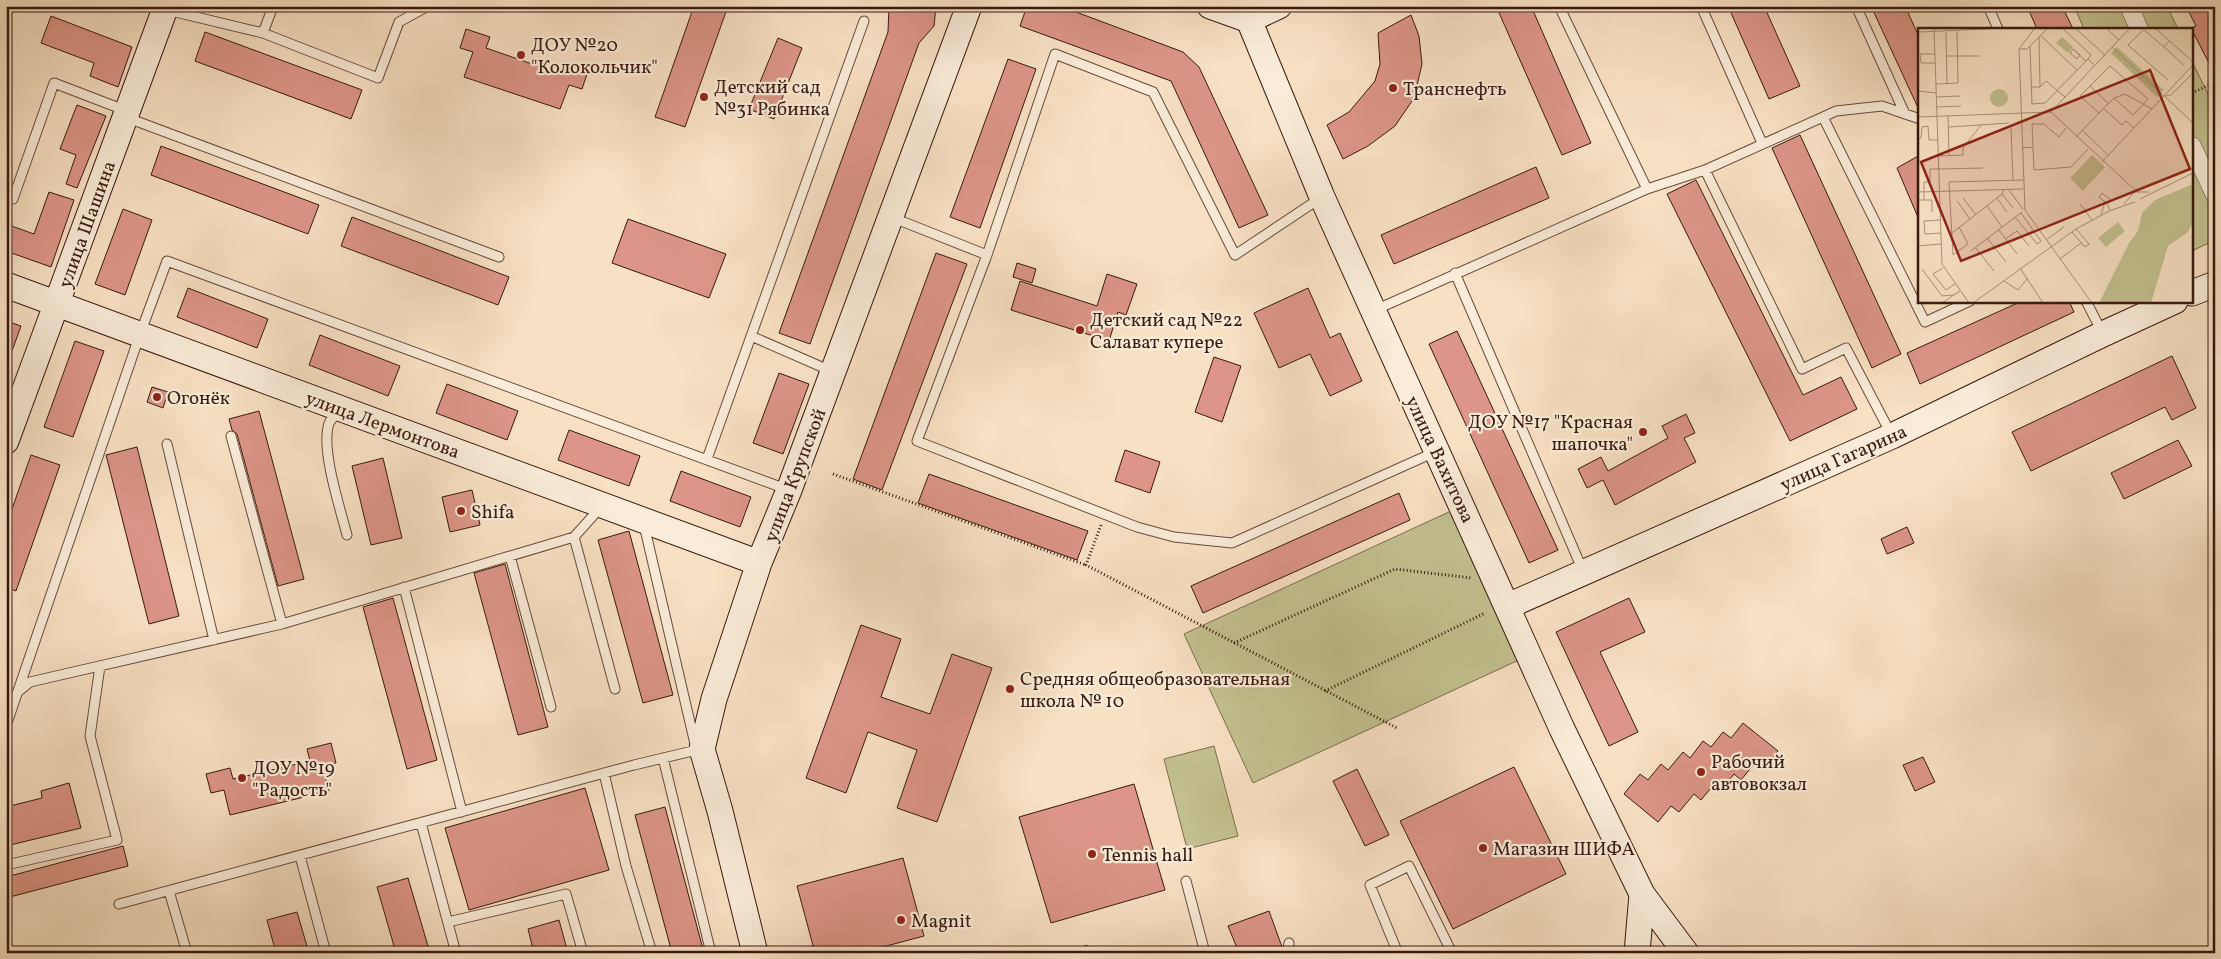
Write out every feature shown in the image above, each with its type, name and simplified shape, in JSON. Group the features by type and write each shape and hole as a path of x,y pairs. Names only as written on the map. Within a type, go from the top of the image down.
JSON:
{"street":[{"name":"улица Крупской","path":"756,953 720,811 699,750 714,699 760,563 789,490 969,6"},
{"path":"1210,6 1249,20 1279,6"},
{"path":"2129,6 2139,28"},
{"name":"улица Шашина","path":"6,441 165,8"},
{"name":"улица Вахитова","path":"1249,20 1322,197 1494,577 1496,609 1562,729 1642,894 1686,953"},
{"path":"2194,150 2215,195"},
{"path":"2194,293 2215,284"},
{"name":"улица Лермонтова","path":"6,285 760,563"},
{"name":"улица Гагарина","path":"1496,609 1584,574 1892,436 2173,302"},
{"path":"1638,953 1642,894"}],"lane":[{"path":"263,32 273,6"},
{"path":"165,8 263,32 378,78 399,22 428,6"},
{"path":"1559,6 1647,189"},
{"path":"1701,6 1762,143"},
{"path":"1856,6 1905,114"},
{"path":"1988,6 1998,28"},
{"path":"708,459 864,21"},
{"path":"1322,197 1235,255 1153,92 1056,54 987,255 917,441 1137,527 1174,537 1232,543 1438,451"},
{"path":"6,196 13,199 54,83 126,114 498,257"},
{"path":"1373,312 1455,273 1647,189 1705,170 1836,111 1882,106 1918,118"},
{"path":"1823,117 1925,322 1968,302"},
{"path":"1705,170 1802,369 1846,348 1892,436"},
{"path":"890,217 987,255"},
{"path":"6,726 140,334 167,261 789,490"},
{"path":"1455,273 1584,574"},
{"path":"2087,302 2103,334"},
{"path":"751,336 833,372"},
{"path":"344,410 333,416 328,426 328,456 347,535"},
{"path":"231,436 282,624"},
{"path":"167,444 214,640"},
{"path":"18,692 30,682 282,624 574,537 603,505"},
{"path":"119,904 604,773 699,750 642,520"},
{"path":"574,537 614,689"},
{"path":"510,556 551,707"},
{"path":"404,588 462,812"},
{"path":"6,865 117,840 90,736 100,666"},
{"path":"663,758 711,953"},
{"path":"604,773 626,866 652,953"},
{"path":"420,823 456,953"},
{"path":"300,856 326,953"},
{"path":"1395,953 1397,951 1370,886 1409,866 1452,953"},
{"path":"1186,881 1205,953"},
{"path":"169,891 187,953"},
{"path":"448,922 566,894 584,953"}],"path":[{"path":"2194,92 2215,82"},
{"path":"833,474 1086,565 1397,728"},
{"path":"1086,565 1105,515"},
{"path":"1234,643 1395,569 1484,580 1494,577"},
{"path":"1325,691 1496,609"},
{"path":"1086,945 1088,953"}],"shaded area":[{"path":"2074,6 2167,6 2178,28 2084,28"},
{"path":"2194,65 2215,109 2215,240 2194,250"},
{"path":"1451,511 1521,659 1253,783 1184,634"},
{"path":"1214,746 1238,836 1187,849 1164,759"}],"building":[{"path":"694,6 728,6 685,127 655,117"},
{"path":"889,6 936,6 934,26 919,43 810,344 779,333 888,32"},
{"path":"1027,6 1060,6 1183,52 1199,67 1268,215 1239,228 1171,81 1020,26"},
{"path":"1496,6 1531,6 1591,143 1562,155"},
{"path":"1728,6 1764,6 1800,86 1769,99"},
{"path":"1871,6 1905,6 1918,35 1918,108"},
{"path":"2027,6 2062,6 2073,28 2037,28"},
{"path":"2186,6 2215,6 2215,75 2194,34 2194,28 2191,28 2196,26"},
{"name":"Транснефть","path":"1411,15 1419,36 1422,64 1414,98 1395,126 1368,146 1343,159 1327,125 1349,112 1375,81 1380,64 1378,33"},
{"path":"51,16 132,47 118,87 90,76 94,63 41,43"},
{"path":"466,29 490,37 486,48 561,74 565,62 588,71 582,89 569,85 560,109 464,77 473,52 460,48"},
{"path":"205,32 362,90 351,119 195,61"},
{"path":"778,38 802,48 774,119 749,109"},
{"path":"1008,59 1036,69 980,228 950,217"},
{"path":"77,105 106,116 77,188 66,184 76,155 60,149"},
{"path":"1800,135 1901,354 1872,368 1772,148"},
{"path":"161,146 319,205 308,234 151,175"},
{"path":"1918,156 1918,217 1897,168"},
{"path":"1536,167 1549,198 1394,264 1381,235"},
{"path":"1696,180 1803,395 1841,377 1857,409 1790,441 1667,194"},
{"path":"49,192 74,200 51,267 6,251 6,224 34,234"},
{"path":"123,209 152,220 125,295 95,284"},
{"path":"352,217 509,277 498,305 341,246"},
{"path":"628,219 726,254 709,298 612,263"},
{"path":"936,253 967,264 882,490 853,479"},
{"path":"1017,263 1036,269 1032,283 1013,277"},
{"path":"1107,274 1137,284 1126,315 1118,312 1109,341 1011,310 1020,281 1097,306"},
{"path":"188,288 268,319 257,348 177,317"},
{"path":"1308,288 1330,338 1340,333 1362,381 1330,396 1310,354 1279,368 1254,313"},
{"path":"2020,302 2069,302 2074,312 1920,384 1907,353"},
{"path":"6,321 21,326 8,362 6,362"},
{"path":"1457,331 1558,550 1529,563 1429,344"},
{"path":"320,335 400,366 388,396 309,365"},
{"path":"75,341 104,351 73,437 44,427"},
{"path":"2172,356 2196,408 2172,420 2165,407 2031,471 2012,432"},
{"path":"1214,357 1241,366 1222,422 1195,412"},
{"path":"779,373 809,384 783,454 753,443"},
{"path":"447,384 518,411 507,440 436,413"},
{"name":"Огонёк","path":"152,387 168,392 163,408 147,402"},
{"path":"259,411 304,579 278,586 237,434 232,430 229,419"},
{"path":"1686,414 1695,433 1684,438 1696,462 1615,505 1603,480 1587,488 1578,469 1601,457 1608,471 1668,438 1662,426"},
{"path":"569,430 640,456 629,486 558,460"},
{"path":"2178,440 2192,466 2124,499 2111,473"},
{"path":"137,447 179,616 149,624 106,455"},
{"path":"1125,450 1160,462 1150,493 1115,481"},
{"path":"31,455 60,465 16,591 6,587 6,526"},
{"path":"383,458 402,538 371,545 352,466"},
{"path":"681,471 751,497 740,527 670,501"},
{"path":"929,474 1088,531 1077,560 918,503"},
{"name":"Shifa","path":"472,490 480,525 450,532 442,497"},
{"path":"1399,493 1410,520 1203,613 1191,586"},
{"path":"1907,527 1914,543 1887,554 1881,539"},
{"path":"629,531 673,695 643,703 598,540"},
{"path":"505,564 548,727 518,735 474,573"},
{"path":"393,598 437,760 407,769 363,607"},
{"path":"1629,598 1645,632 1600,652 1638,732 1609,746 1556,632"},
{"path":"861,625 901,639 881,697 930,714 952,654 992,668 937,822 897,808 917,750 868,732 846,793 806,778"},
{"name":"Рабочий автовокзал","path":"1743,723 1778,751 1762,770 1754,764 1741,780 1734,774 1722,789 1715,783 1701,800 1694,794 1679,812 1671,806 1658,822 1624,794 1640,774 1648,780 1661,764 1668,770 1683,752 1690,758 1703,741 1711,747 1723,732 1731,738"},
{"path":"331,743 336,763 322,766 329,791 230,815 224,790 211,793 206,774 230,768 233,779 310,761 307,749"},
{"path":"1923,757 1935,782 1915,791 1903,765"},
{"name":"Магазин ШИФА","path":"1514,767 1566,874 1453,929 1400,821"},
{"path":"1357,769 1389,835 1365,846 1333,781"},
{"path":"69,783 81,828 6,846 6,807 42,798 41,791"},
{"name":"Tennis hall","path":"1134,784 1165,890 1051,923 1019,817"},
{"path":"585,788 609,870 469,910 445,828"},
{"path":"665,807 704,953 672,953 635,815"},
{"path":"123,846 128,866 6,898 6,877"},
{"path":"903,858 924,936 860,953 815,953 797,886"},
{"path":"408,878 430,953 396,953 377,887"},
{"path":"1269,911 1282,947 1267,953 1239,953 1228,926"},
{"path":"297,912 309,953 276,953 267,920"},
{"path":"559,920 568,953 534,953 528,929"}],"place":[{"name":"ДОУ №20 \"Колокольчик\"","path":"521,55"},
{"name":"Транснефть","path":"1393,88"},
{"name":"Детский сад №31 Рябинка","path":"704,97"},
{"name":"Детский сад №22 Салават купере","path":"1080,330"},
{"name":"Огонёк","path":"157,397"},
{"name":"ДОУ №17 \"Красная шапочка\"","path":"1643,432"},
{"name":"Shifa","path":"461,511"},
{"name":"Средняя общеобразовательная школа № 10","path":"1010,689"},
{"name":"Рабочий автовокзал","path":"1701,772"},
{"name":"ДОУ №19 \"Радость\"","path":"242,778"},
{"name":"Магазин ШИФА","path":"1483,848"},
{"name":"Tennis hall","path":"1092,854"},
{"name":"Magnit","path":"901,920"}]}
